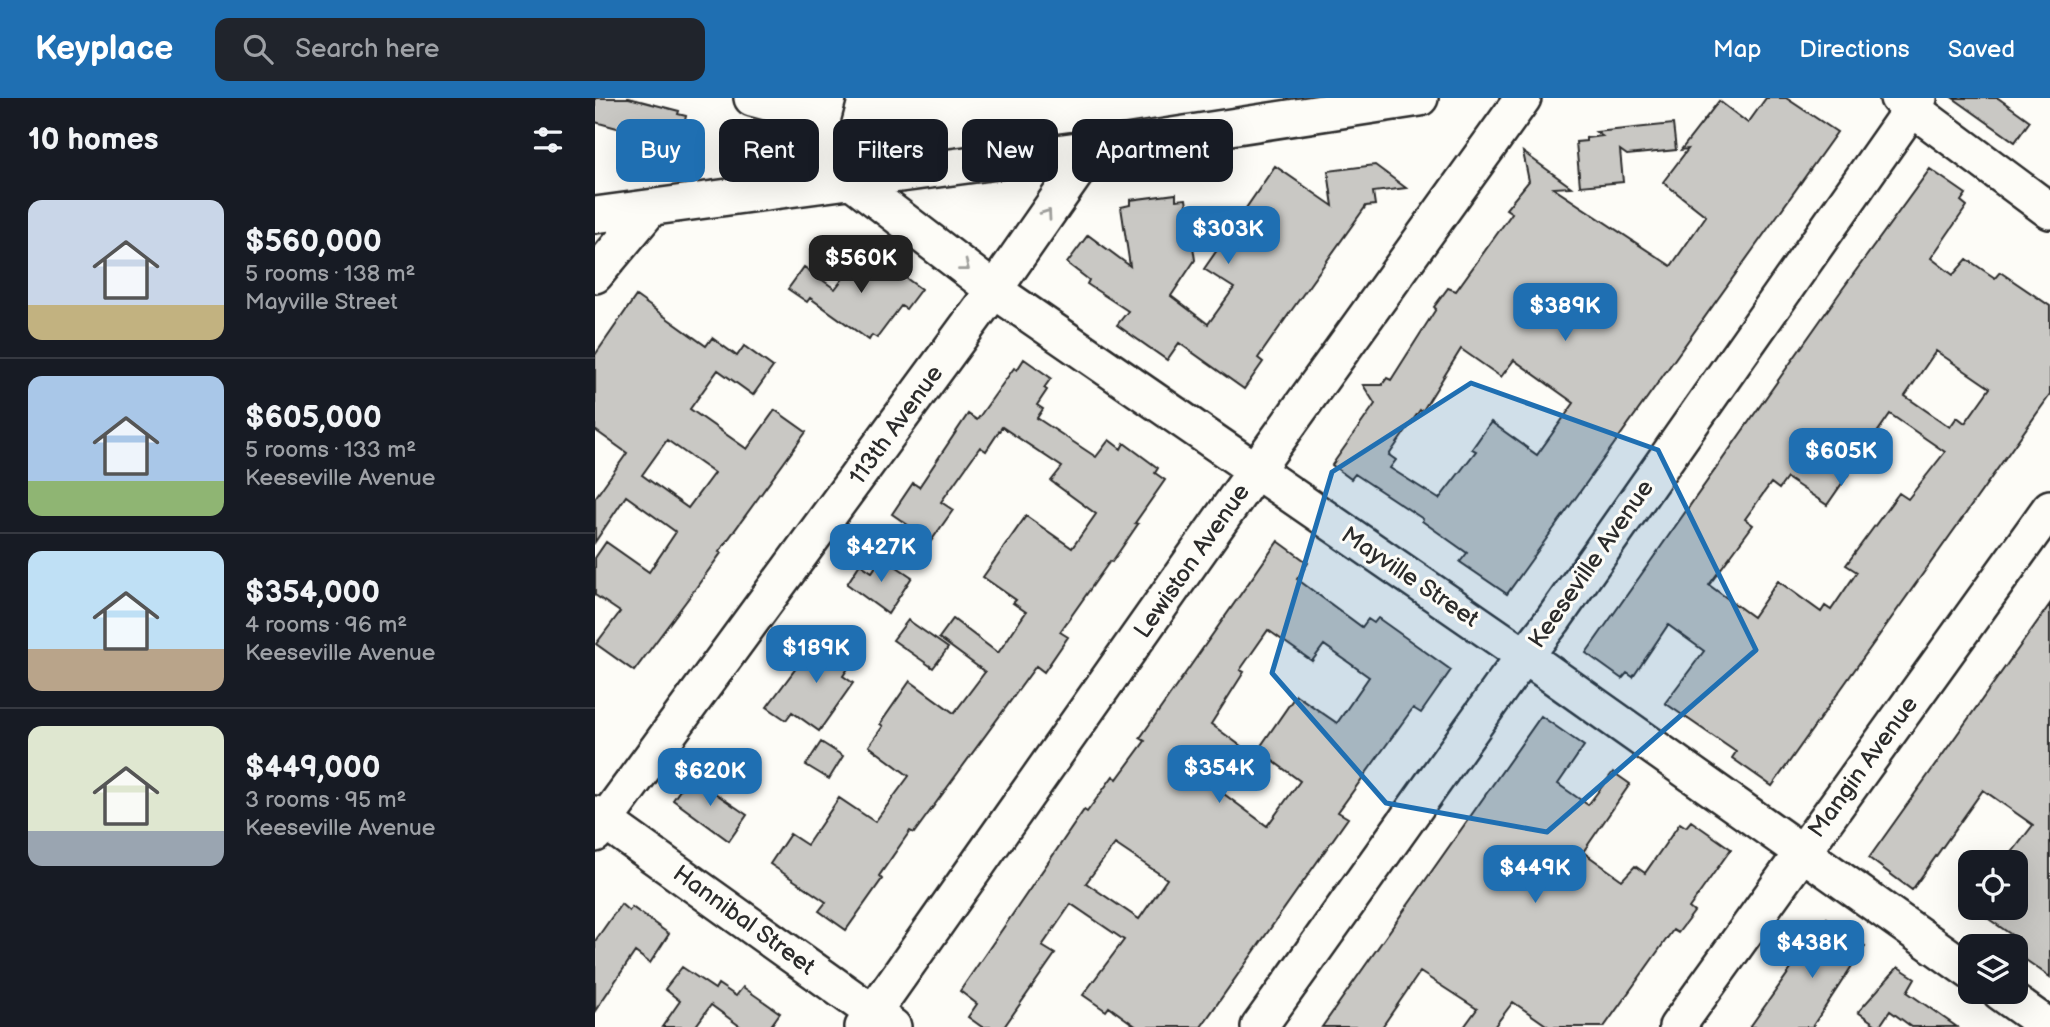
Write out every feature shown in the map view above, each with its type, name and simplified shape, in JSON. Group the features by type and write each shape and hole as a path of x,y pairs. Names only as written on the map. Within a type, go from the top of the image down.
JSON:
{"street":[{"path":"752,98 826,107 835,183"},
{"path":"1233,127 1420,98"},
{"name":"Lewiston Avenue","path":"876,1022 1255,471 1523,98"},
{"path":"1909,101 2050,211"},
{"name":"Keeseville Avenue","path":"1259,1027 1553,620 1909,101"},
{"path":"595,215 1072,151"},
{"name":"113th Avenue","path":"598,823 994,290 1072,178"},
{"name":"Mayville Street","path":"835,183 1525,656 1958,962"},
{"path":"595,275 650,209"},
{"name":"Mangin Avenue","path":"1677,1027 2050,508"},
{"name":"Hannibal Street","path":"598,823 876,1022"},
{"path":"2017,1004 2049,1027"}],"highlighted area":[{"path":"1471,383 1658,450 1756,650 1547,832 1386,803 1272,673 1332,472"}],"building":[{"path":"595,98 629,98 679,111 678,114 686,116 685,119 616,119 616,128 595,122"},
{"path":"1766,98 1786,98 1837,132 1507,594 1460,562 1467,553 1422,521 1423,519 1355,474 1351,479 1332,465 1375,404 1363,385 1382,385 1387,378 1391,380 1436,309 1434,307 1448,288 1456,291 1512,213 1506,209 1529,181 1523,152 1571,187 1553,188 1671,266 1706,216 1663,182 1688,149 1681,150 1719,101 1748,123","holes":["1461,349 1501,377 1514,360 1574,403 1537,455 1491,422 1472,449 1476,451 1439,499 1390,468 1396,460 1389,455 1420,410 1422,412"]},
{"path":"1953,98 1998,98 2030,121 2015,142"},
{"path":"1673,124 1676,150 1627,155 1620,150 1623,182 1580,186 1576,142 1602,136 1596,132"},
{"path":"1375,165 1406,188 1373,192 1375,205 1366,206 1286,318 1258,358 1263,362 1244,389 1179,343 1167,360 1117,325 1128,311 1087,284 1089,280 1067,263 1088,235 1130,266 1121,207 1130,205 1130,200 1176,194 1176,200 1186,199 1195,260 1171,296 1208,324 1234,288 1204,269 1275,166 1333,206 1328,171"},
{"path":"1930,169 1966,194 1961,201 1967,206 1931,258 1953,275 1967,259 1995,278 2000,272 2050,306 2050,395 1772,786 1732,758 1736,752 1665,703 1704,651 1668,625 1633,677 1627,673 1622,679 1586,653","holes":["1936,351 1990,388 1965,423 1957,417 1950,427 1905,396","1890,414 1945,452 1908,499 1899,493 1846,565 1857,572 1831,610 1825,606 1821,612 1778,581 1753,617 1709,585 1753,525 1745,519 1771,483 1779,489 1787,478 1827,505"]},
{"path":"870,252 921,289 906,309 901,306 877,338 872,335 869,340 810,298 807,302 788,289 804,267 835,289 848,272 854,276"},
{"path":"636,296 706,346 712,338 737,356 744,346 773,367 753,395 718,370 690,409 747,449 775,410 806,432 634,671 596,644 620,612 595,595 595,558 606,542 649,572 676,532 626,496 595,542 595,498 627,453 595,430 595,355","holes":["667,440 714,473 688,508 642,475"]},
{"path":"1024,359 1051,378 1037,405 1043,409 1037,418 1096,457 1109,440 1121,449 1124,443 1158,468 1155,473 1165,480 1112,562 1110,561 1060,632 1068,637 1044,672 1036,666 914,833 910,831 879,876 882,879 846,930 819,911 826,902 770,864 790,834 807,845 839,798 875,822 909,776 869,746 883,726 880,724 910,681 954,713 985,672 939,638 953,619 998,653 1026,612 1013,603 1016,600 983,577 1026,516 1072,548 1096,514 1051,481 1062,467 1002,427 986,451 980,447 941,502 953,510 931,541 892,514 913,483 919,487 968,414 977,420 1014,368 1017,370"},
{"path":"1278,541 1308,563 1297,579 1362,627 1368,619 1374,623 1378,618 1451,670 1421,713 1413,708 1338,812 1348,818 1201,1027 1137,1027 1109,1007 1106,1011 1083,995 1124,940 1071,904 1042,946 1055,954 1004,1027 982,1027 968,1017 977,1004 960,991 1084,810 1087,812 1113,776 1117,779 1145,741 1140,738","holes":["1268,630 1312,661 1324,645 1369,677 1337,723 1296,695 1258,750 1300,781 1267,826 1220,791 1249,752 1211,724 1244,672 1240,670","1115,844 1167,879 1139,919 1086,883"]},
{"path":"882,557 912,577 888,614 847,584 860,564 872,572"},
{"path":"2050,604 2050,977 2028,961 2028,934 2010,934 1990,920 2028,920 2028,850 2014,850 2033,825 1983,790 1912,890 1869,858"},
{"path":"908,620 948,648 933,668 893,640"},
{"path":"829,637 857,655 843,676 853,683 819,731 792,712 786,720 767,707 814,643 822,648"},
{"path":"1541,716 1584,746 1558,784 1588,805 1613,772 1630,784 1583,852 1622,880 1635,866 1645,873 1680,823 1686,827 1691,821 1731,849 1689,908 1694,912 1678,933 1673,930 1604,1027 1549,1027 1513,1002 1494,1027 1464,1027 1477,1009 1420,972 1382,1027 1322,1027"},
{"path":"821,742 843,756 829,779 806,765"},
{"path":"690,776 747,815 729,841 673,800"},
{"path":"621,904 629,911 632,907 669,934 650,963 635,952 595,1011 595,941"},
{"path":"1827,918 1865,946 1812,1027 1750,1027"},
{"path":"682,967 715,989 718,984 736,996 743,987 780,1013 770,1027 741,1027 711,1005 695,1027 662,1027 680,1001 665,989"},
{"path":"1898,967 1915,978 1907,992 1957,1027 1912,1027 1890,1011 1879,1027 1858,1012"}]}
